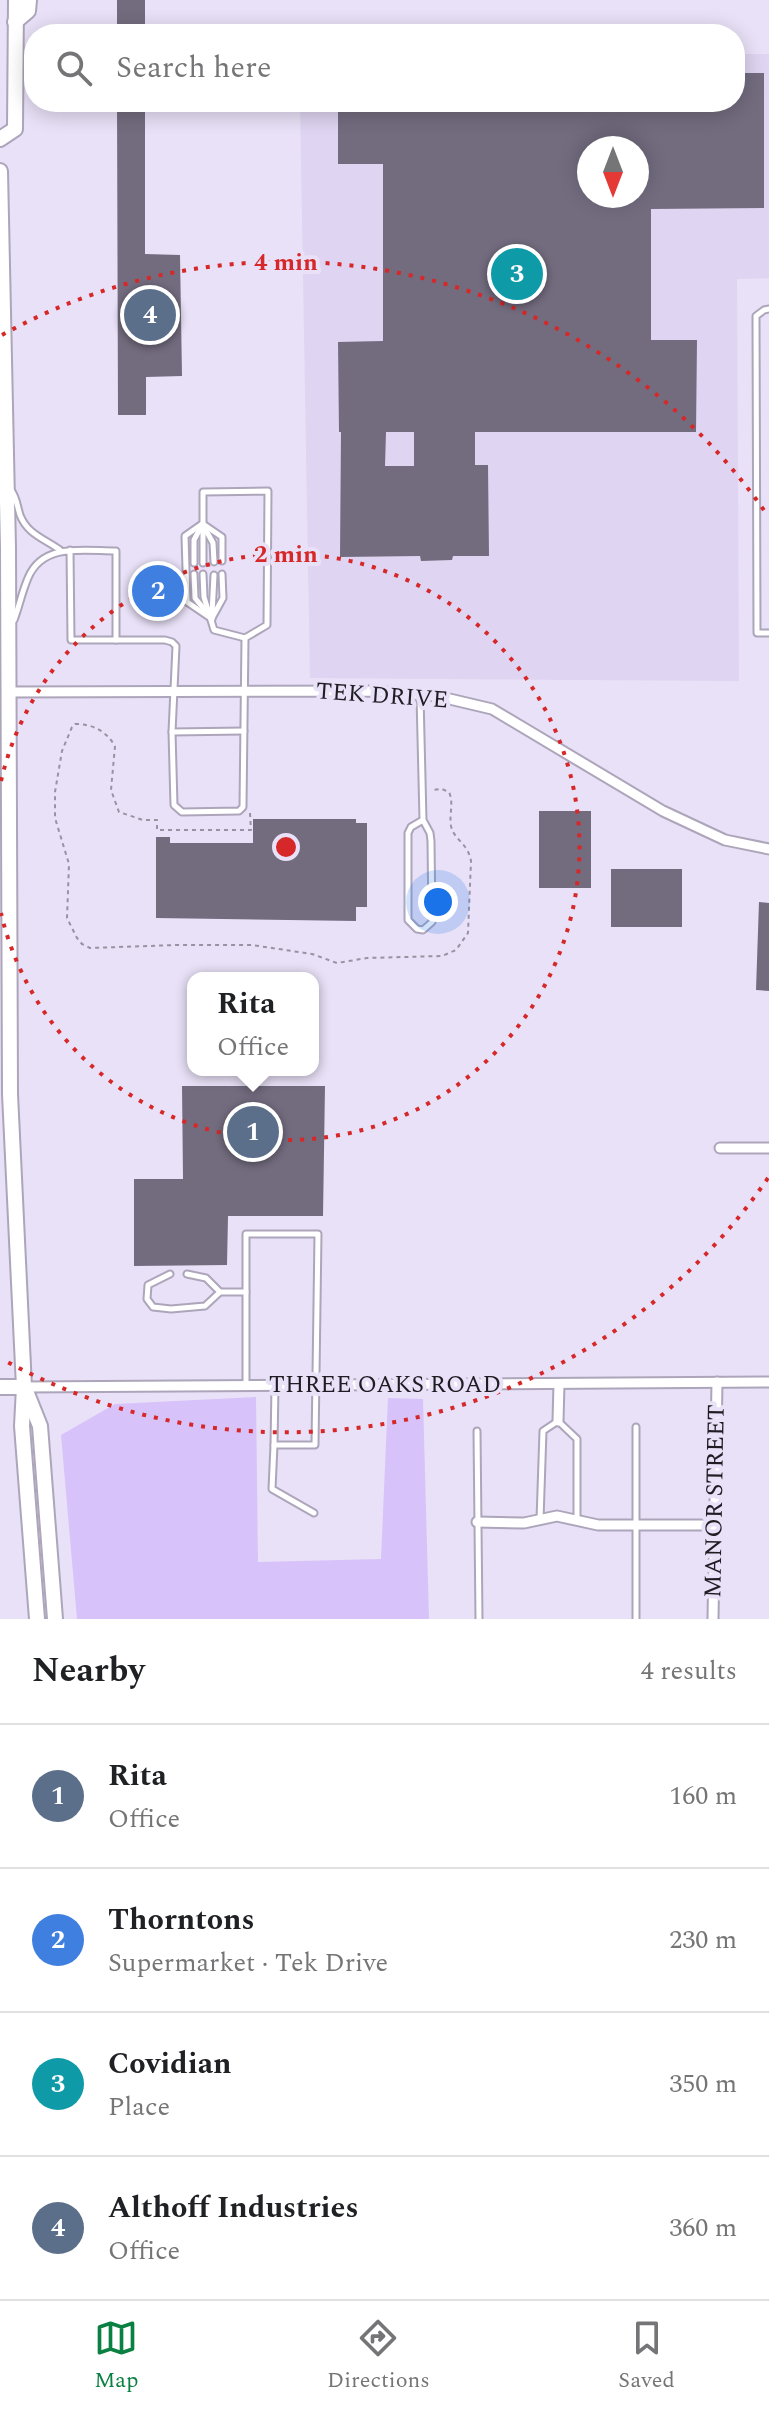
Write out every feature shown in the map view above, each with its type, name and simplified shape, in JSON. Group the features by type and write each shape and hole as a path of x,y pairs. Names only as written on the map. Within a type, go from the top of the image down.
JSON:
{"main road":[{"path":"0,139 15,129 16,0"},
{"path":"15,22 28,11 29,0"},
{"path":"0,174 6,481 4,548 8,632 10,1094 24,1387 22,1426 37,1619"},
{"name":"THREE OAKS ROAD","path":"0,1387 24,1387"},
{"path":"24,1387 40,1426 55,1619"}],"street":[{"name":"TEK DRIVE","path":"8,692 379,691 437,696 492,709 663,811 725,840 769,849"},
{"path":"720,1148 769,1148"},
{"name":"MANOR STREET","path":"713,1619 717,1382"},
{"name":"THREE OAKS ROAD","path":"24,1387 769,1382"},
{"path":"558,1421 559,1384"},
{"path":"477,1522 524,1523 557,1516 598,1525 714,1525"}],"lane":[{"path":"769,309 756,316 756,395 757,633 769,633"},
{"path":"6,481 17,499 21,516 34,535 61,551"},
{"path":"203,563 203,492 268,491 267,625 245,638 214,630 204,597 203,574"},
{"path":"203,524 222,537 222,561"},
{"path":"203,524 213,543 214,562"},
{"path":"194,563 194,540 203,524"},
{"path":"203,524 185,536 185,589 187,602 212,619"},
{"path":"70,550 71,640 172,642 176,646 172,732 174,805 182,812 242,809 245,638"},
{"path":"8,632 33,568 41,560 61,551 116,551 116,640"},
{"path":"194,574 195,598 212,619"},
{"path":"212,619 223,598 222,574"},
{"path":"212,619 214,575"},
{"path":"420,695 423,820 431,841 432,922 423,930 417,929 408,920 408,833 411,827 423,820"},
{"path":"172,732 244,731"},
{"path":"246,1386 246,1234 318,1234 315,1445 274,1445"},
{"path":"170,1274 148,1285 147,1299 153,1307 205,1306 220,1292 246,1292"},
{"path":"187,1274 206,1278 220,1292"},
{"path":"275,1386 272,1489 314,1513"},
{"path":"540,1520 543,1431 558,1421 577,1439 577,1521"},
{"path":"636,1427 636,1619"},
{"path":"477,1431 479,1619"}],"path":[{"path":"242,809 252,814 251,830 157,830 157,820 143,820 119,812 111,790 115,746 102,731 75,724 62,751 55,811 69,864 67,918 77,938 90,948 106,949 252,945 304,952 337,963 367,958 442,956 456,950 468,933 469,851 451,827 452,799 449,792 442,789 422,790"}],"shaded area":[{"path":"745,54 769,54 769,278 737,279 739,681 310,678 300,112 745,112"},
{"path":"256,1397 258,1562 381,1559 388,1398 423,1399 429,1619 77,1619 61,1435 115,1404"}],"building":[{"path":"117,0 145,0 145,24 117,24"},
{"path":"745,73 764,73 764,208 651,209 651,340 697,340 696,432 475,432 475,465 488,465 489,556 453,556 452,560 421,561 420,556 340,557 338,342 383,341 383,164 338,164 338,112 745,112","holes":["386,432 414,432 414,466 385,466"]},
{"path":"117,112 145,112 145,254 180,255 182,376 146,377 146,415 118,415"},
{"path":"539,811 591,811 591,888 539,888"},
{"path":"253,819 356,819 356,823 367,823 367,907 356,907 356,921 156,918 156,837 170,837 170,843 253,843"},
{"path":"611,869 682,869 682,927 611,927"},
{"path":"759,902 769,903 769,991 756,990"},
{"path":"182,1086 325,1086 323,1216 228,1216 227,1265 134,1266 134,1179 183,1179"}],"place":[{"name":"Covidian","path":"517,274"},
{"name":"Althoff Industries","path":"150,315"},
{"name":"Thorntons","path":"158,591"},
{"name":"Rita","path":"253,1132"}]}
